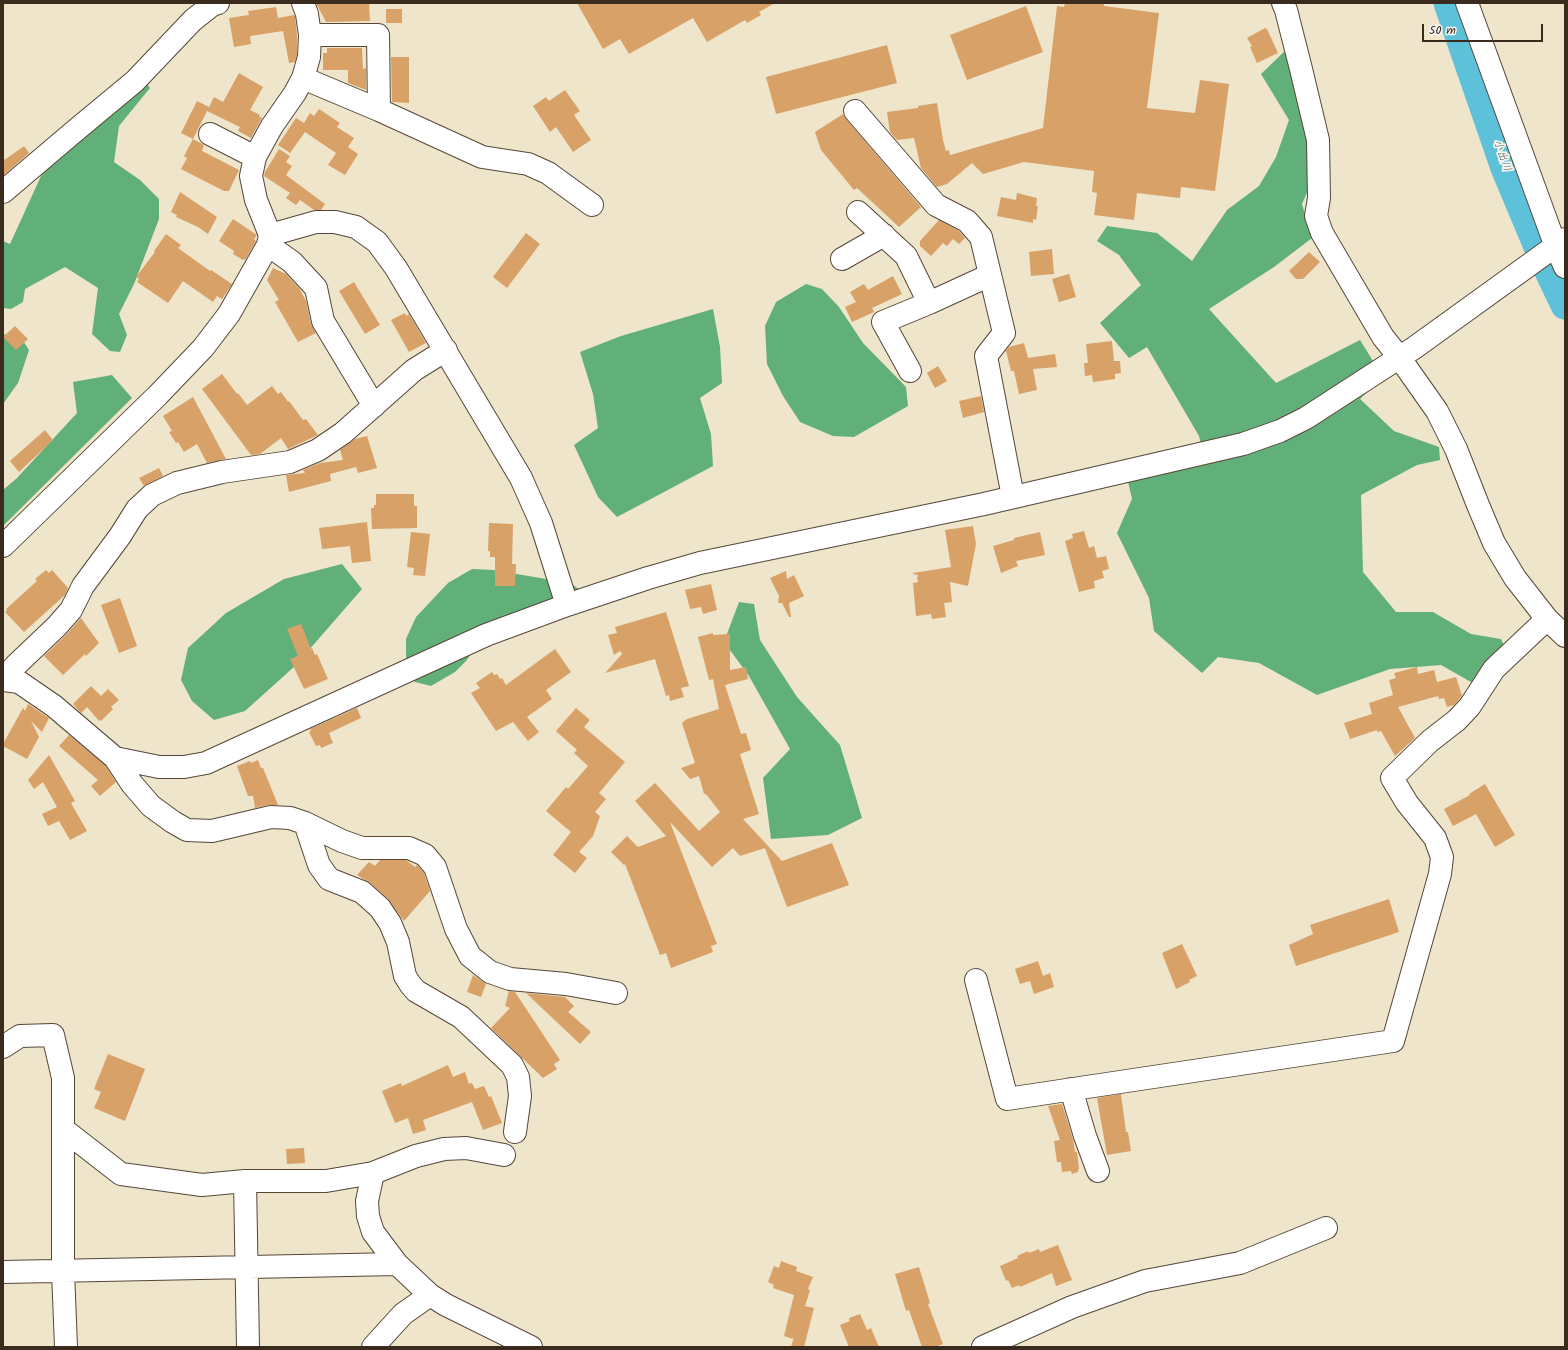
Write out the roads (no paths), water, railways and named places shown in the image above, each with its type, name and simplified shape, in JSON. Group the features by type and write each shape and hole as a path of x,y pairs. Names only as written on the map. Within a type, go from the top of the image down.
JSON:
{"street":[{"path":"3,192 135,81 193,20 212,5 218,3"},
{"path":"303,3 307,14 310,35 309,57 303,78 295,93 272,126 255,157 251,176 256,200 269,240 316,288 323,321 374,406"},
{"path":"1283,3 1302,69 1318,140 1319,198 1316,216 1322,233 1383,337 1399,357 1436,411 1456,449 1494,543 1515,578 1547,619 1565,636"},
{"path":"1467,3 1551,250 1565,267"},
{"path":"310,35 378,35 379,110"},
{"path":"303,78 379,110 482,157 528,164 548,173 592,205"},
{"path":"855,110 936,205 967,221 981,237 1004,333 986,356 1013,497"},
{"path":"210,134 255,157"},
{"path":"858,212 906,256 929,303"},
{"path":"3,546 158,395 203,348 229,314 269,240 316,222 335,222 356,227 377,242 396,268 446,350 521,478 541,523 567,605"},
{"path":"842,259 884,235"},
{"path":"115,758 159,767 184,767 206,763 486,635 567,605 648,578 700,563 1013,497 1243,444 1280,431 1306,418 1414,348 1551,250"},
{"path":"910,371 883,322 990,275"},
{"path":"4,680 15,666 57,626 71,610 83,586 120,536 137,509 152,495 177,483 222,472 290,462 318,450 343,434 414,370 446,350"},
{"path":"976,980 1007,1099 1393,1041 1440,874 1442,857 1435,838 1407,803 1392,778 1430,741 1457,720 1470,706 1494,669 1547,619"},
{"path":"4,680 19,682 54,706 115,758 132,784 151,806 187,830 212,831 271,817 290,818 305,823 342,841 362,848 409,848 425,855 435,867 456,929 470,956 490,972 510,979 566,984 616,994"},
{"path":"305,823 319,865 329,879 362,892 380,908 390,923 398,942 405,976 416,991 461,1017 512,1064 518,1077 520,1096 515,1132"},
{"path":"3,1047 20,1036 53,1035 63,1078 66,1347"},
{"path":"1071,1089 1085,1136 1098,1171"},
{"path":"63,1129 121,1174 202,1185 245,1182 326,1181 373,1173 416,1156 444,1149 466,1148 504,1155"},
{"path":"373,1173 367,1201 368,1216 373,1232 398,1264 430,1295 446,1305 531,1347"},
{"path":"245,1182 248,1347"},
{"path":"983,1347 1072,1307 1130,1286 1145,1281 1240,1263 1326,1228"},
{"path":"3,1272 398,1264"},
{"path":"373,1347 403,1314 430,1295"}],"waterway":[{"name":"小出川","path":"1448,3 1505,168 1544,261 1565,305"}]}
